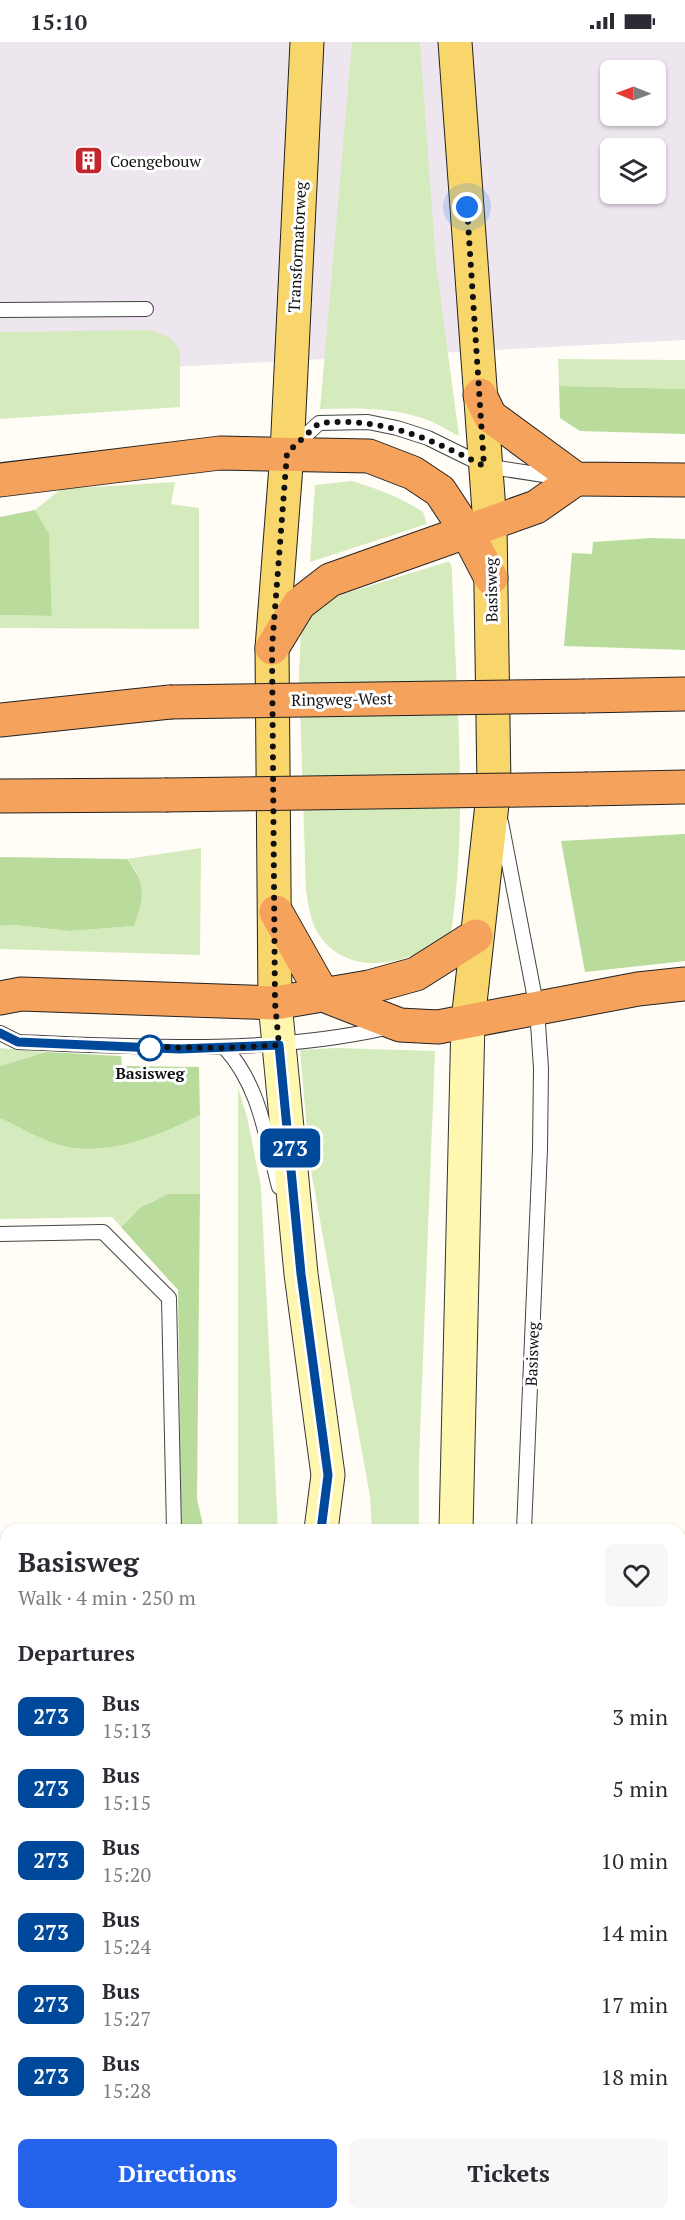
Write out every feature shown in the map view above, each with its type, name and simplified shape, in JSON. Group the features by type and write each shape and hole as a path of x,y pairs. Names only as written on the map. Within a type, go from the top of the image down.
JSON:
{"highway":[{"path":"480,394 490,416 576,479"},
{"path":"0,480 220,453 369,456 413,473 440,491 478,529 491,578"},
{"path":"272,648 298,604 330,580 536,507 576,479 685,480"},
{"name":"Ringweg-West","path":"0,697 170,702 685,694"},
{"path":"0,720 170,702"},
{"path":"0,796 685,787"},
{"path":"276,912 323,994 400,1025 438,1027 638,989 685,984"},
{"path":"0,998 21,994 275,1003 369,987 416,974 476,936"}],"main road":[{"name":"Transformatorweg","path":"287,453 307,42"},
{"path":"455,42 484,466 478,529"},
{"path":"287,453 272,648 275,1003 301,1274 328,1475 344,1524"},
{"name":"Basisweg","path":"456,1524 468,1022 494,786 491,578"},
{"path":"322,1524 328,1475"}],"lane":[{"path":"0,310 146,309"},
{"path":"287,453 319,423 368,422 428,438 484,466 576,479"},
{"name":"Basisweg","path":"494,786 537,1009 541,1068 540,1149 524,1524"},
{"path":"0,1033 18,1042 179,1049 279,1045 344,1037 400,1025"},
{"path":"225,1048 239,1063 250,1084 301,1274"},
{"path":"0,1234 104,1232 170,1298 174,1524"}],"shaded area":[{"path":"0,42 685,42 685,340 0,376"}],"green space":[{"path":"352,42 420,42 436,264 459,436 410,414 384,410 320,409"},
{"path":"150,330 169,337 180,350 180,407 0,419 0,332"},
{"path":"558,359 685,360 685,389 559,386"},
{"path":"559,386 685,389 685,434 580,431 560,418"},
{"path":"352,481 389,494 423,512 427,524 310,562 315,485"},
{"path":"175,482 171,504 199,508 199,629 0,628 0,615 52,616 49,535 35,510 61,489"},
{"path":"35,510 49,534 52,616 0,615 0,517"},
{"path":"651,538 685,539 685,650 564,646 572,553 592,554 593,542"},
{"path":"450,562 452,569 460,797 456,888 451,933 421,952 404,958 369,963 352,960 336,952 318,934 311,916 306,891 299,674 301,630 306,618 324,600"},
{"path":"685,834 685,961 585,972 561,841"},
{"path":"201,848 200,955 0,949 0,926 14,925 70,931 134,926 137,872 127,859"},
{"path":"0,857 127,859 138,876 142,891 134,926 70,931 14,925 0,926"},
{"path":"0,1048 46,1052 0,1066"},
{"path":"335,1048 435,1051 419,1461 419,1524 372,1524 370,1496 310,1165 300,1050"},
{"path":"46,1052 121,1056 122,1066 199,1067 200,1115 154,1136 107,1148 73,1148 45,1140 0,1118 0,1066"},
{"path":"238,1088 247,1117 261,1187 278,1524 238,1524"},
{"path":"200,1115 200,1194 176,1195 156,1200 139,1210 121,1227 112,1217 0,1219 0,1118 55,1143 73,1148 90,1149 139,1141"},
{"path":"169,1194 200,1194 197,1499 203,1524 181,1524 178,1290 121,1227 141,1207"}],"bus line":[{"name":"273","path":"0,1033 18,1042 179,1049 279,1045 301,1274 328,1475 322,1524"}],"place":[{"name":"Coengebouw","path":"89,161"},
{"name":"Basisweg","path":"150,1048"}],"route":[{"path":"150,1048 148,1047 179,1049 279,1045 275,1003 276,891 272,648 287,453 319,423 368,422 428,438 484,466 467,207"}]}
